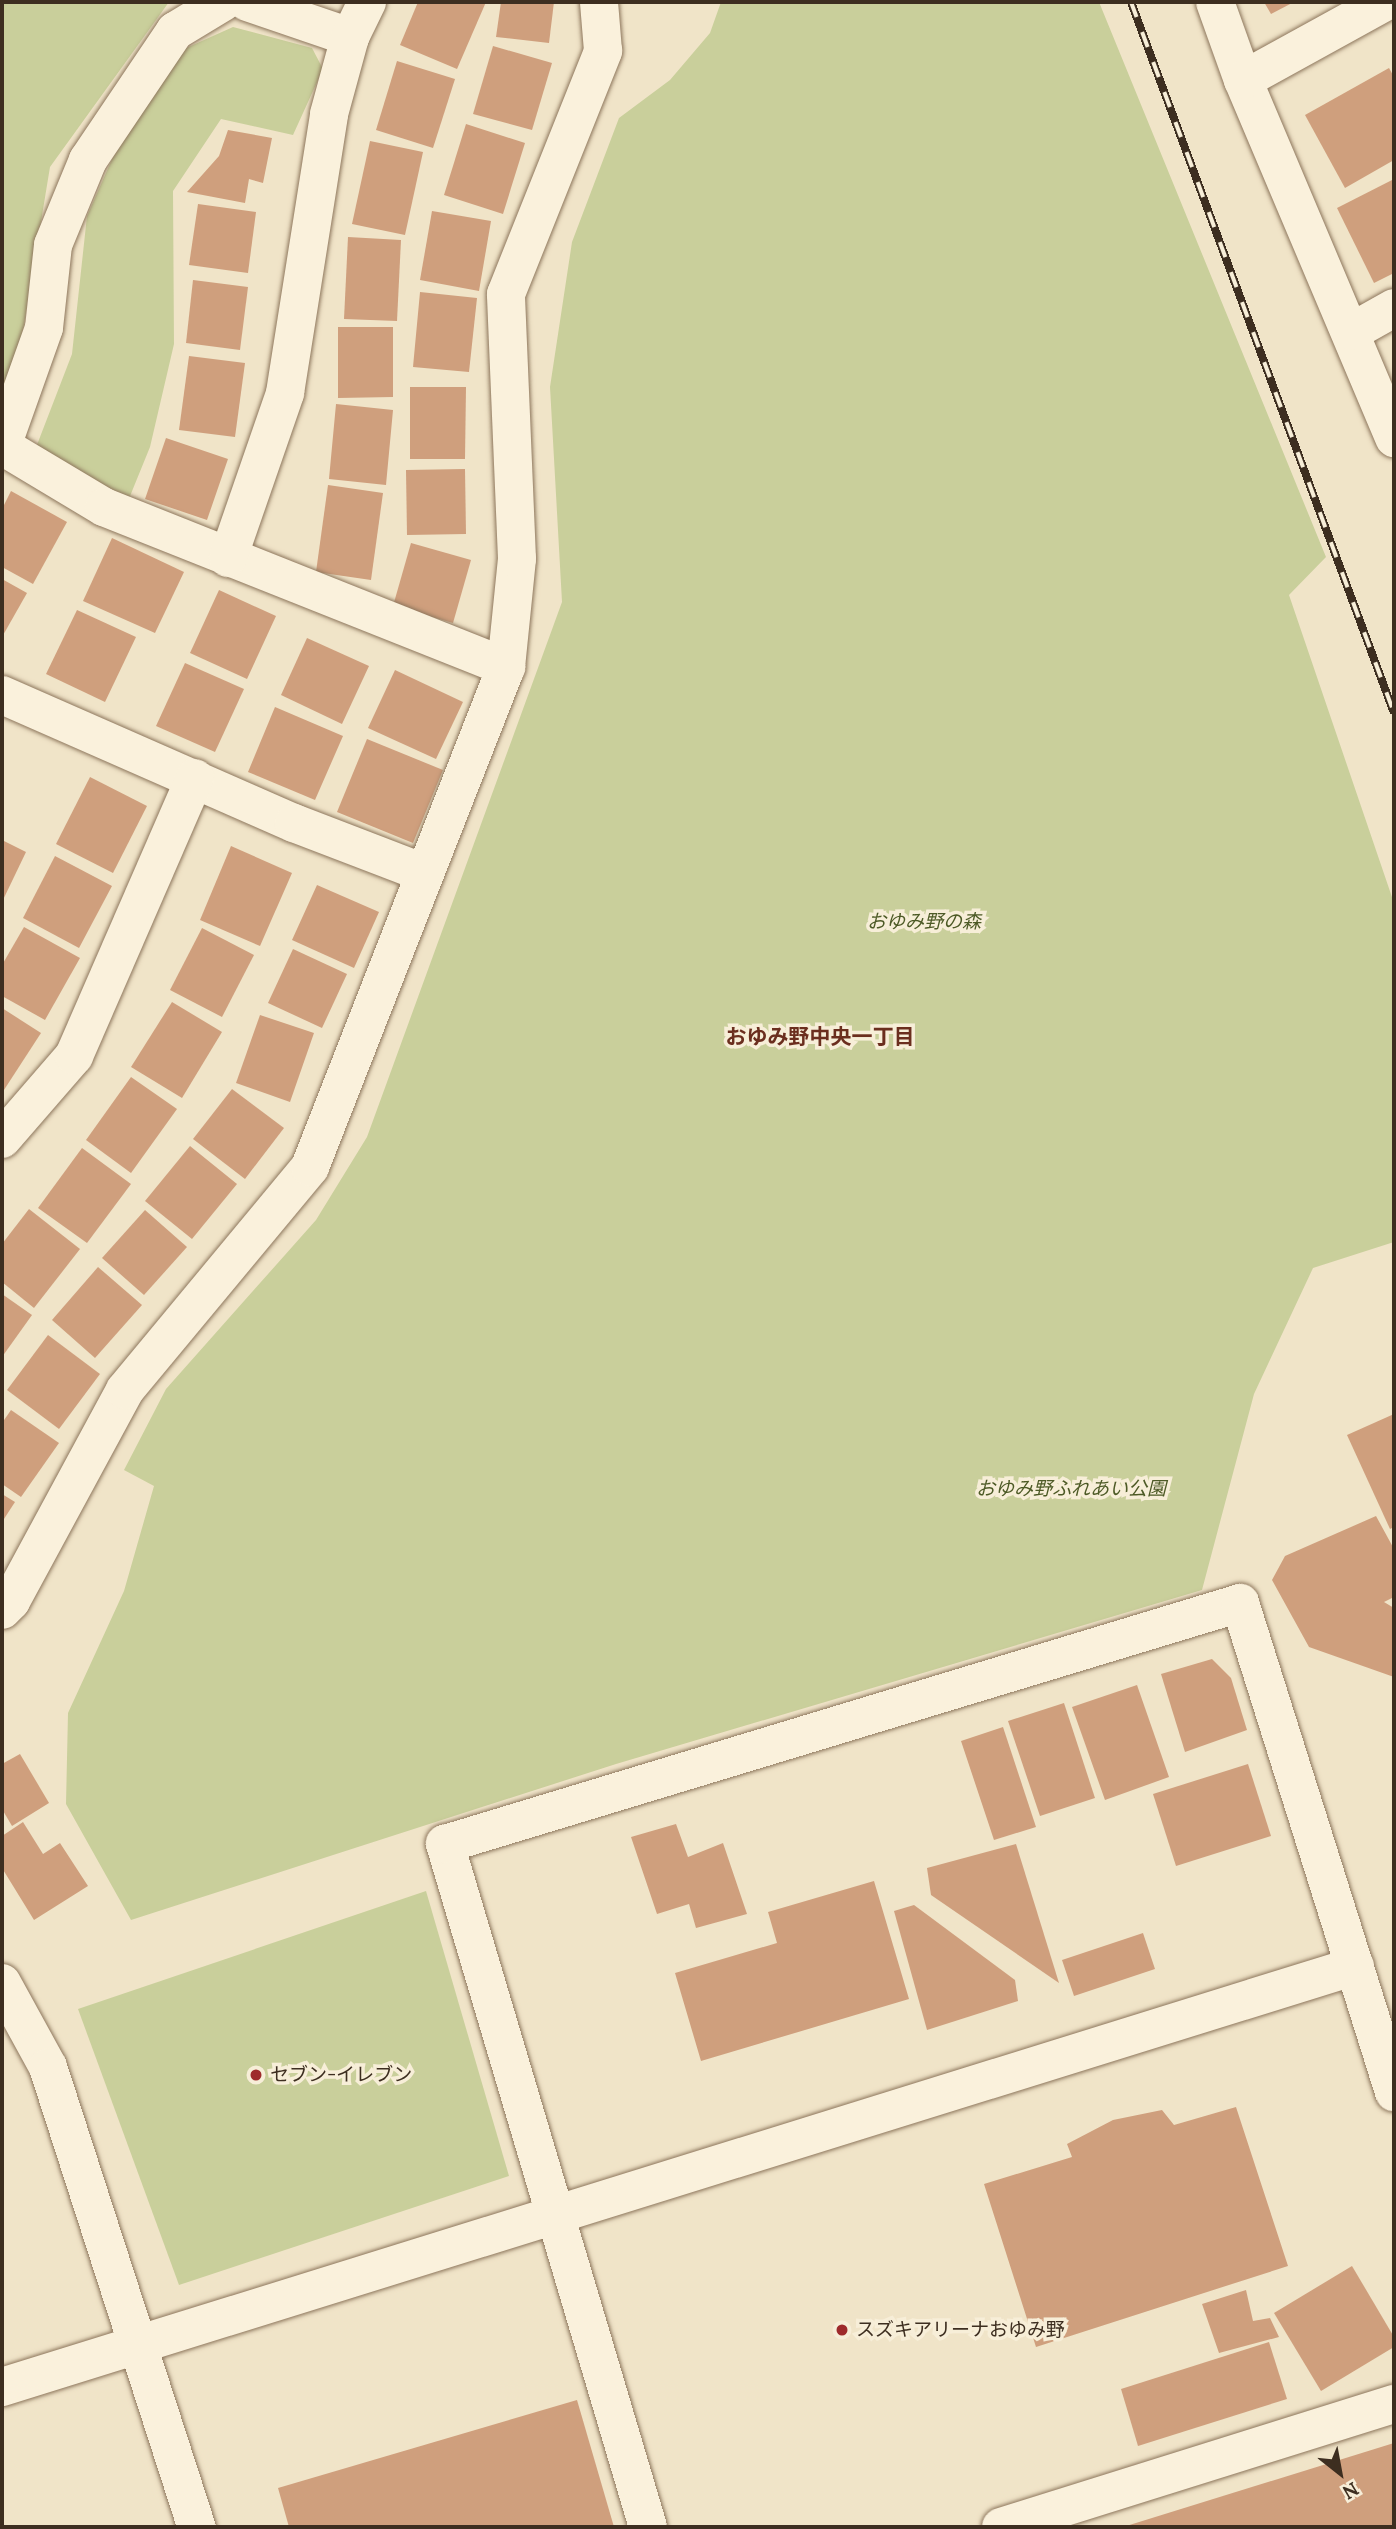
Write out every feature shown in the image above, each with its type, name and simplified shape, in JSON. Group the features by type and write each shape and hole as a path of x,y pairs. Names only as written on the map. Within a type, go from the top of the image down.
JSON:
{"street":[{"path":"223,2 175,31 88,160 53,245 44,328 2,446 104,507 506,667"},
{"path":"247,2 350,37"},
{"path":"228,558 285,393 310,217 329,114 350,37 367,2"},
{"path":"5,1602 125,1390 310,1167 506,667 517,559 506,294 603,51 599,2"},
{"path":"1215,2 1243,80 1353,331 1394,438"},
{"path":"1243,80 1385,2"},
{"path":"1353,331 1394,308"},
{"path":"2,695 424,873"},
{"path":"2,1139 74,1056 195,778"},
{"path":"648,2527 445,1844 1240,1603 1394,2092"},
{"path":"2,2388 1355,1966"},
{"path":"2,1983 48,2067 197,2527"},
{"path":"1001,2527 1394,2404"}],"green space":[{"path":"2,2 169,2 50,167 22,337 2,410"},
{"name":"おゆみ野の森","path":"721,2 1099,2 1326,557 1289,595 1394,903 1394,1242 1313,1268 1254,1394 1202,1590 616,1764 131,1920 66,1804 68,1713 124,1591 154,1486 124,1470 166,1389 316,1220 367,1137 562,602 550,387 572,242 619,118 670,80 710,33"},
{"path":"233,27 312,48 323,69 293,135 221,119 173,191 174,344 150,447 128,501 35,450 72,354 87,216 113,157 184,49"},
{"path":"426,1891 509,2176 179,2285 78,2009"}],"building":[{"path":"418,2 486,2 457,69 400,45"},
{"path":"501,2 554,2 549,43 496,37"},
{"path":"1264,2 1294,2 1271,14"},
{"path":"493,46 552,63 532,130 473,114"},
{"path":"397,61 455,79 433,148 376,130"},
{"path":"1389,68 1394,77 1394,160 1345,188 1305,115"},
{"path":"466,124 525,143 503,214 444,195"},
{"path":"228,130 272,138 263,183 249,179 245,203 187,192 219,156"},
{"path":"370,141 423,152 405,235 352,224"},
{"path":"1394,179 1394,273 1374,283 1337,208"},
{"path":"198,204 256,212 248,273 189,265"},
{"path":"432,211 491,221 479,291 420,280"},
{"path":"348,237 401,240 397,321 344,319"},
{"path":"193,280 248,287 240,350 186,343"},
{"path":"420,292 477,298 469,372 413,367"},
{"path":"338,327 393,327 393,397 338,398"},
{"path":"189,356 245,363 235,437 179,430"},
{"path":"410,387 466,387 465,459 410,459"},
{"path":"336,404 393,410 386,485 329,479"},
{"path":"166,438 228,459 207,520 145,499"},
{"path":"465,469 466,534 407,535 406,470"},
{"path":"328,485 383,493 371,580 316,572"},
{"path":"11,491 67,522 33,584 2,567 2,509"},
{"path":"112,538 184,572 155,633 83,601"},
{"path":"411,543 471,560 453,623 393,606"},
{"path":"2,579 27,593 2,637"},
{"path":"219,590 276,616 247,679 190,653"},
{"path":"77,610 136,637 105,702 46,674"},
{"path":"307,638 369,666 342,724 281,695"},
{"path":"185,663 244,689 215,752 156,726"},
{"path":"395,670 463,702 436,759 368,728"},
{"path":"275,707 343,736 315,800 248,772"},
{"path":"367,739 443,770 413,843 337,812"},
{"path":"90,777 147,806 113,873 56,844"},
{"path":"2,840 26,852 2,902"},
{"path":"231,846 292,873 260,946 200,920"},
{"path":"55,856 112,886 79,948 23,918"},
{"path":"317,885 379,912 354,968 292,940"},
{"path":"24,927 80,958 45,1020 2,996 2,965"},
{"path":"202,928 254,955 222,1017 170,990"},
{"path":"293,949 347,974 322,1028 268,1003"},
{"path":"172,1002 222,1032 182,1098 131,1067"},
{"path":"2,1008 41,1033 2,1093"},
{"path":"260,1015 314,1033 290,1102 236,1083"},
{"path":"131,1077 177,1109 131,1173 86,1140"},
{"path":"232,1089 284,1128 245,1179 193,1139"},
{"path":"190,1146 237,1184 192,1239 145,1201"},
{"path":"82,1148 131,1184 87,1243 38,1208"},
{"path":"29,1209 80,1249 34,1308 2,1282 2,1244"},
{"path":"145,1210 187,1247 144,1295 102,1258"},
{"path":"98,1267 142,1305 95,1358 52,1320"},
{"path":"2,1294 32,1315 2,1357"},
{"path":"48,1335 100,1374 59,1429 7,1390"},
{"path":"11,1410 59,1443 21,1497 2,1484 2,1423"},
{"path":"1394,1414 1394,1527 1390,1529 1347,1435"},
{"path":"2,1494 15,1502 2,1522"},
{"path":"1376,1516 1394,1549 1394,1597 1384,1602 1394,1608 1394,1677 1309,1647 1272,1580 1285,1556"},
{"path":"1212,1659 1231,1678 1247,1730 1185,1752 1161,1674"},
{"path":"1137,1685 1169,1777 1105,1800 1072,1707"},
{"path":"1064,1703 1095,1798 1040,1816 1008,1721"},
{"path":"1003,1727 1036,1827 994,1840 961,1741"},
{"path":"20,1754 49,1803 12,1826 2,1809 2,1764"},
{"path":"1248,1764 1271,1836 1176,1866 1153,1794"},
{"path":"23,1822 43,1854 60,1843 88,1886 34,1920 2,1868 2,1836"},
{"path":"676,1824 688,1857 723,1843 747,1914 696,1928 689,1904 657,1914 631,1837"},
{"path":"1016,1844 1059,1983 931,1895 927,1868"},
{"path":"874,1881 909,1999 701,2061 675,1973 777,1943 768,1912"},
{"path":"914,1905 1015,1980 1018,2001 927,2030 894,1911"},
{"path":"1143,1933 1155,1969 1074,1996 1062,1960"},
{"path":"1236,2107 1288,2266 1036,2347 984,2184 1072,2157 1067,2144 1113,2120 1162,2110 1174,2125"},
{"path":"1352,2266 1394,2337 1394,2347 1321,2391 1274,2313"},
{"path":"1246,2290 1253,2321 1270,2318 1279,2337 1219,2353 1202,2304"},
{"path":"1269,2342 1287,2399 1138,2446 1121,2389"},
{"path":"577,2400 614,2527 289,2527 278,2488"},
{"path":"1394,2443 1394,2527 1123,2527"}],"railway":[{"path":"1131,2 1394,713"}],"place":[{"name":"セブン-イレブン","path":"256,2075"},
{"name":"スズキアリーナおゆみ野","path":"842,2330"}],"district":[{"name":"おゆみ野中央一丁目","path":"820,1037"}],"park label":[{"name":"おゆみ野ふれあい公園","path":"1071,1489"}]}
